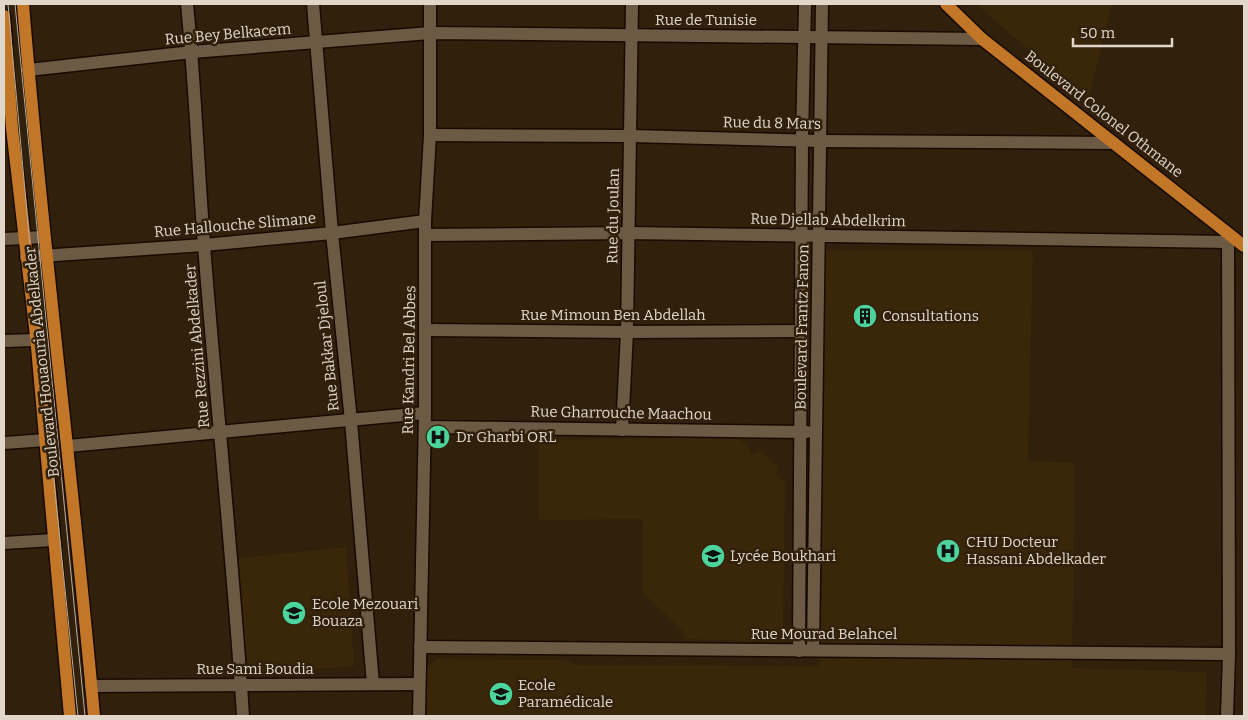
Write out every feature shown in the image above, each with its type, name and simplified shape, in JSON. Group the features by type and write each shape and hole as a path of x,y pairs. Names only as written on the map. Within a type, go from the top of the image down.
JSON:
{"main road":[{"name":"Boulevard Houaouria Abdelkader","path":"23,4 44,237 68,446 94,716"},
{"name":"Boulevard Colonel Othmane","path":"946,4 982,39 1114,143 1228,237 1244,246"},
{"name":"Boulevard Houaouria Abdelkader","path":"4,16 12,128 46,440 53,540 70,716"}],"street":[{"name":"Rue Rezzini Abdelkader","path":"187,4 192,52 204,245 243,716"},
{"name":"Rue Bakkar Djeloul","path":"313,4 373,684"},
{"name":"Rue Kandri Bel Abbes","path":"419,716 425,414 426,221 430,135 430,4"},
{"name":"Rue du Joulan","path":"622,430 627,332 632,4"},
{"path":"799,650 802,140 805,4"},
{"name":"Boulevard Frantz Fanon","path":"813,650 822,4"},
{"name":"Rue Bey Belkacem","path":"28,70 192,52 430,33"},
{"name":"Rue de Tunisie","path":"430,33 982,39"},
{"name":"Rue du 8 Mars","path":"430,135 1114,143"},
{"name":"Rue Hallouche Slimane","path":"26,257 204,245 332,233 426,221"},
{"name":"Rue Djellab Abdelkrim","path":"426,235 629,233 802,237 1228,237"},
{"path":"4,240 44,237"},
{"path":"1227,716 1229,654 1228,237"},
{"path":"24,238 30,246 46,255"},
{"name":"Rue Mimoun Ben Abdellah","path":"426,330 801,331"},
{"path":"4,341 36,340"},
{"path":"801,376 818,376"},
{"path":"68,446 425,414"},
{"name":"Rue Gharrouche Maachou","path":"424,427 817,432"},
{"path":"4,442 46,440"},
{"path":"4,543 53,540"},
{"name":"Rue Mourad Belahcel","path":"420,647 1229,654"},
{"name":"Rue Sami Boudia","path":"91,686 419,684"}],"shaded area":[{"path":"976,4 1112,4 1088,101"},
{"name":"CHU Docteur Hassani Abdelkader","path":"824,250 1033,251 1028,461 1075,463 1072,668 1207,672 1206,716 423,716 423,672 438,659 562,660 579,665 819,666 821,639"},
{"name":"Lycée Boukhari","path":"739,437 753,454 761,451 778,467 776,474 785,482 783,635 773,642 684,639 683,631 642,592 643,519 539,520 538,440"},
{"name":"Ecole Mezouari Bouaza","path":"346,547 354,666 243,675 233,559"}],"tram line":[{"path":"8,4 31,257 78,716"},
{"path":"15,4 85,716"}],"place":[{"name":"Consultations","path":"865,316"},
{"name":"Dr Gharbi ORL","path":"438,437"},
{"name":"CHU Docteur Hassani Abdelkader","path":"948,551"},
{"name":"Lycée Boukhari","path":"713,556"},
{"name":"Ecole Mezouari Bouaza","path":"294,613"},
{"name":"Ecole Paramédicale","path":"501,694"}]}
